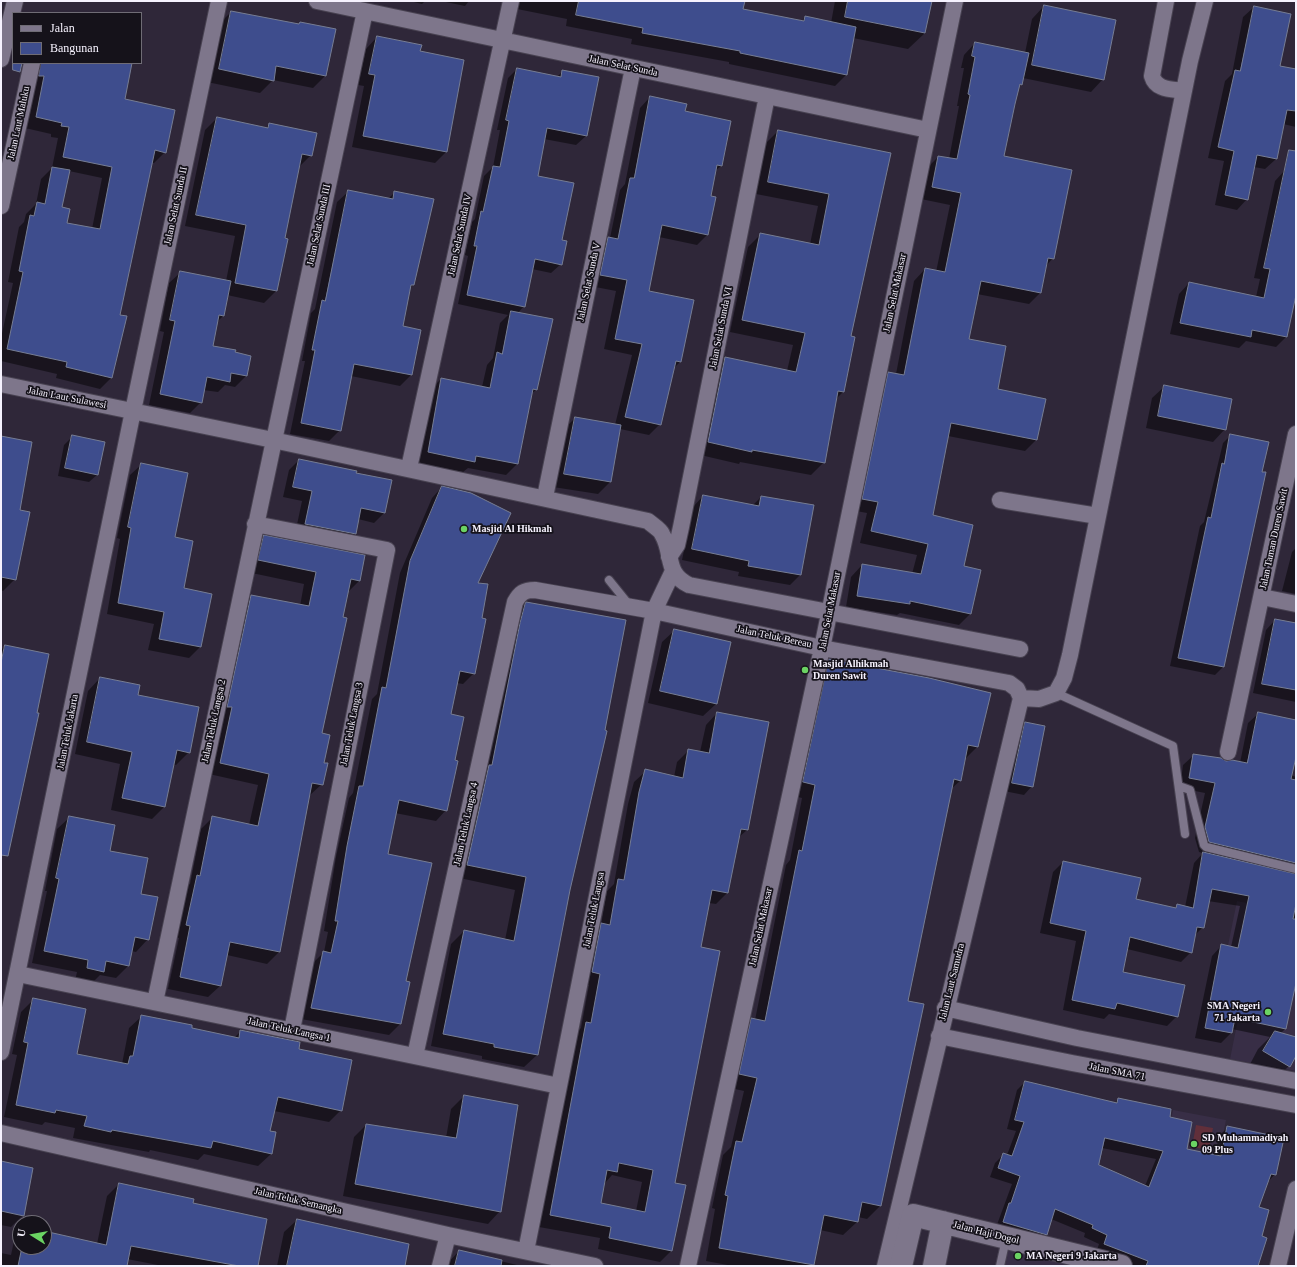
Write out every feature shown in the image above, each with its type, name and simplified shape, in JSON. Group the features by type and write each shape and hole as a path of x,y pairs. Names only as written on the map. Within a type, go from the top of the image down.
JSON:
{"street":[{"path":"12,12 15,1"},
{"name":"Jalan Selat Sunda II","path":"133,411 219,1"},
{"name":"Jalan Selat Sunda","path":"318,1 928,130"},
{"name":"Jalan Selat Sunda IV","path":"409,468 512,1"},
{"name":"Jalan Selat Makasar","path":"688,1266 822,648 955,1"},
{"path":"1166,1 1152,76 1154,83 1160,87 1184,91"},
{"path":"1021,698 1039,699 1056,693 1064,678 1070,655 1184,91 1205,1"},
{"name":"Jalan Selat Sunda III","path":"273,440 365,11"},
{"path":"1,59 12,13"},
{"name":"Jalan Laut Maluku","path":"1,206 32,64"},
{"name":"Jalan Selat Sunda V","path":"545,497 634,68"},
{"name":"Jalan Selat Sunda VI","path":"671,564 681,527 767,96"},
{"name":"Jalan Laut Sulawesi","path":"1,384 409,468 648,521 662,533 671,564"},
{"name":"Jalan Teluk Jakarta","path":"1,1052 133,411"},
{"name":"Jalan Taman Duren Sawit","path":"1228,752 1296,434"},
{"name":"Jalan Teluk Langsa 2","path":"155,1002 273,440"},
{"path":"1000,500 1098,516"},
{"name":"Jalan Teluk Langsa 3","path":"255,524 387,550 292,1030"},
{"path":"671,564 679,580 689,585 1020,649"},
{"name":"Jalan Teluk Langsa","path":"526,1251 654,611 671,564"},
{"name":"Jalan Teluk Bereau","path":"519,594 525,590 535,590 631,606 822,648 1009,683 1017,689 1021,698"},
{"name":"Jalan Teluk Langsa 4","path":"415,1056 515,602 519,594"},
{"name":"Jalan Taman Duren Sawit","path":"1262,596 1296,604"},
{"name":"Jalan Laut Samudra","path":"885,1266 905,1213 939,1036 1021,698"},
{"name":"Jalan Teluk Langsa 1","path":"18,974 559,1086"},
{"path":"946,1008 1077,1038 1296,1081"},
{"name":"Jalan SMA 71","path":"939,1036 1072,1063 1296,1105"},
{"path":"1072,1063 1077,1038"},
{"name":"Jalan Teluk Semangka","path":"1,1133 448,1235 595,1266"},
{"path":"1278,1266 1296,1189"},
{"path":"902,1266 905,1213"},
{"name":"Jalan Haji Dogol","path":"905,1213 1121,1266"},
{"path":"934,1266 943,1222"},
{"path":"440,1266 448,1235"}],"lane":[{"path":"609,580 631,606"},
{"path":"1056,693 1170,743 1175,750 1185,834"},
{"path":"1179,786 1190,790 1204,845 1206,847 1296,869"},
{"path":"1000,1266 1006,1237"}],"shaded area":[{"name":"SMA Negeri 71 Jakarta","path":"1237,901 1296,913 1296,1071 1230,1059 1249,965 1225,960"},
{"name":"SD Muhammadiyah 09 Plus","path":"1173,1110 1226,1120 1214,1179 1161,1168"},
{"path":"1196,1125 1213,1128 1209,1150 1192,1147"},
{"name":"MA Negeri 9 Jakarta","path":"999,1247 1078,1266 995,1266"}],"building":[{"path":"579,1 745,1 743,9 804,21 805,16 856,27 847,75 740,53 740,51 642,33 643,28 576,15"},
{"path":"848,1 932,1 925,33 845,17"},
{"path":"1044,5 1116,20 1104,80 1032,65"},
{"path":"1254,6 1291,14 1280,66 1296,69 1296,111 1287,110 1277,159 1257,155 1248,200 1225,195 1234,151 1218,147 1235,70 1240,71"},
{"path":"231,11 299,24 300,22 336,29 326,76 276,66 274,81 219,69"},
{"path":"377,36 422,45 420,51 464,60 447,152 363,136 375,75 369,74"},
{"path":"975,42 1029,53 1022,85 1020,84 1015,104 1004,156 1072,170 1054,259 1048,258 1041,293 981,281 969,339 1006,346 998,389 1046,399 1037,440 951,423 933,515 973,525 964,566 981,570 971,614 910,601 910,604 857,596 862,564 921,574 928,544 871,531 878,502 862,499 888,372 904,375 925,268 945,272 961,193 932,187 938,156 957,159 970,95 968,94 975,57 972,56"},
{"path":"13,64 22,64 20,72 13,70"},
{"path":"41,64 132,64 125,99 175,110 166,153 155,150 120,315 127,316 112,378 66,367 67,362 7,349 23,272 19,271 30,215 34,216 37,202 45,204 52,167 70,170 62,207 70,209 67,223 100,229 112,167 63,157 69,127 61,126 62,123 36,117 44,76 39,76"},
{"path":"517,68 561,77 562,70 599,77 587,136 547,128 538,176 574,183 562,240 567,241 562,265 535,259 525,307 467,295 477,246 474,246 481,211 483,212 493,166 500,167 509,121 506,120"},
{"path":"650,96 687,104 685,111 731,121 722,166 717,165 711,196 716,197 708,235 662,225 649,291 694,300 681,362 676,361 661,425 625,417 642,344 615,339 627,280 600,275 608,237 618,239 630,178 634,178"},
{"path":"217,117 268,128 269,123 317,133 312,156 302,154 285,238 288,239 277,291 235,283 246,225 196,215"},
{"path":"778,130 891,153 851,336 855,337 844,392 838,391 825,463 752,450 752,452 708,442 725,357 796,372 805,333 742,320 760,233 819,245 829,194 768,182"},
{"path":"1289,150 1296,151 1296,295 1287,337 1252,330 1251,337 1180,323 1189,282 1264,298 1270,269 1264,268"},
{"path":"348,190 393,199 394,191 434,199 414,285 411,285 403,326 421,330 412,375 354,364 341,431 301,423 315,350 312,350 322,300 325,301"},
{"path":"180,271 231,281 224,316 219,315 213,346 236,350 235,352 251,356 247,376 231,373 230,382 207,377 202,403 160,394 175,321 170,320"},
{"path":"511,311 553,319 537,390 533,389 518,464 476,456 475,462 428,452 441,378 490,388 497,352 502,354"},
{"path":"1164,385 1232,399 1226,430 1158,416"},
{"path":"575,417 621,425 611,482 564,474"},
{"path":"1230,434 1269,442 1262,472 1266,472 1224,667 1178,658 1208,517 1211,518 1222,463 1224,464"},
{"path":"72,435 105,442 98,475 65,468"},
{"path":"1,436 32,442 20,510 30,512 16,580 1,577"},
{"path":"299,459 392,480 385,513 361,508 356,534 305,524 312,491 293,487"},
{"path":"141,463 188,473 175,537 193,541 184,588 212,594 201,647 159,639 164,612 118,603 131,528 128,527"},
{"path":"442,486 471,493 511,513 478,583 488,584 482,618 486,619 475,674 460,671 451,714 464,717 455,760 458,761 447,811 399,800 388,854 432,863 406,981 410,982 401,1024 311,1008 323,951 331,953 338,921 335,921 347,846 359,786 363,786 382,687 386,688 410,561"},
{"path":"703,495 759,506 761,496 814,505 801,575 748,566 749,561 692,549"},
{"path":"264,535 365,555 360,581 351,579 343,617 347,618 322,733 330,735 324,763 328,763 323,785 312,783 280,952 230,942 221,986 180,977 190,926 186,925 197,875 200,876 212,816 258,826 269,774 220,763 232,707 227,707 251,595 309,606 316,572 258,560"},
{"path":"526,602 626,620 605,730 607,731 570,890 538,1055 494,1047 494,1044 443,1034 464,930 514,941 526,877 467,865 489,765 492,765 520,623"},
{"path":"1275,619 1296,623 1296,690 1262,684"},
{"path":"674,629 731,642 717,704 660,691"},
{"path":"5,645 49,654 37,713 39,713 8,856 1,855 1,663"},
{"path":"829,659 929,678 991,693 978,747 968,745 961,781 954,779 908,1001 924,1004 881,1206 862,1202 858,1222 824,1215 814,1265 719,1248 728,1196 725,1195 736,1141 742,1142 757,1078 739,1074 751,1018 765,1021 799,850 802,851 815,785 803,782"},
{"path":"100,677 140,685 138,695 199,707 190,753 177,750 165,807 122,798 132,752 87,742"},
{"path":"717,712 769,722 748,830 741,829 728,893 712,890 701,947 720,951 675,1183 686,1185 672,1251 609,1238 611,1227 550,1215 586,1022 591,1023 600,974 592,972 601,923 610,925 618,879 624,880 639,792 645,769 683,778 688,749 709,753","holes":["619,1163 653,1170 645,1212 601,1203 607,1170 617,1172"]},
{"path":"1258,712 1296,720 1296,757 1291,779 1296,780 1296,863 1209,842 1205,827 1215,783 1189,778 1193,754 1221,758 1226,761 1232,760 1247,763"},
{"path":"1025,722 1045,726 1033,787 1012,783"},
{"path":"69,816 115,825 110,851 148,858 141,894 158,897 149,940 135,937 129,966 106,961 104,972 87,968 88,960 44,951 59,879 56,878"},
{"path":"1203,852 1296,874 1296,904 1293,919 1296,919 1296,983 1286,1029 1235,1018 1232,1033 1205,1028 1221,944 1238,948 1249,896 1212,889 1204,928 1197,927 1192,953 1130,937 1123,972 1185,985 1178,1017 1117,1003 1115,1009 1072,1000 1086,931 1050,923 1063,861 1141,878 1136,899 1176,908 1177,904 1193,908"},
{"path":"33,998 86,1009 77,1054 128,1064 130,1056 133,1056 141,1015 192,1025 192,1028 239,1038 240,1030 300,1042 299,1049 352,1060 342,1111 278,1097 270,1131 276,1132 272,1154 213,1141 211,1148 112,1130 111,1132 84,1126 87,1116 56,1110 55,1113 16,1105 28,1043 24,1042"},
{"path":"1275,1031 1296,1037 1296,1056 1290,1067 1263,1051"},
{"path":"1025,1081 1117,1103 1118,1098 1171,1109 1170,1117 1192,1122 1187,1149 1221,1156 1227,1126 1284,1138 1276,1175 1271,1174 1259,1207 1269,1210 1262,1236 1267,1238 1258,1266 1146,1266 1148,1261 1104,1244 1107,1235 1092,1228 1093,1225 1055,1209 1047,1235 1003,1222 1020,1176 998,1168 1003,1153 1012,1156 1024,1122 1015,1120","holes":["1105,1138 1163,1151 1149,1187 1099,1165"]},
{"path":"464,1095 518,1105 501,1212 355,1184 366,1124 456,1138"},
{"path":"1,1161 33,1168 24,1215 1,1211"},
{"path":"119,1183 194,1199 193,1203 267,1219 258,1266 239,1266 131,1246 127,1266 18,1266 20,1255 52,1255 52,1233 106,1245"},
{"path":"297,1219 409,1244 405,1266 287,1266"},
{"path":"459,1250 502,1260 501,1266 455,1266"}],"place":[{"name":"Masjid Al Hikmah","path":"464,529"},
{"name":"Masjid Alhikmah Duren Sawit","path":"805,670"},
{"name":"SMA Negeri 71 Jakarta","path":"1268,1012"},
{"name":"SD Muhammadiyah 09 Plus","path":"1194,1144"},
{"name":"MA Negeri 9 Jakarta","path":"1018,1256"}]}
